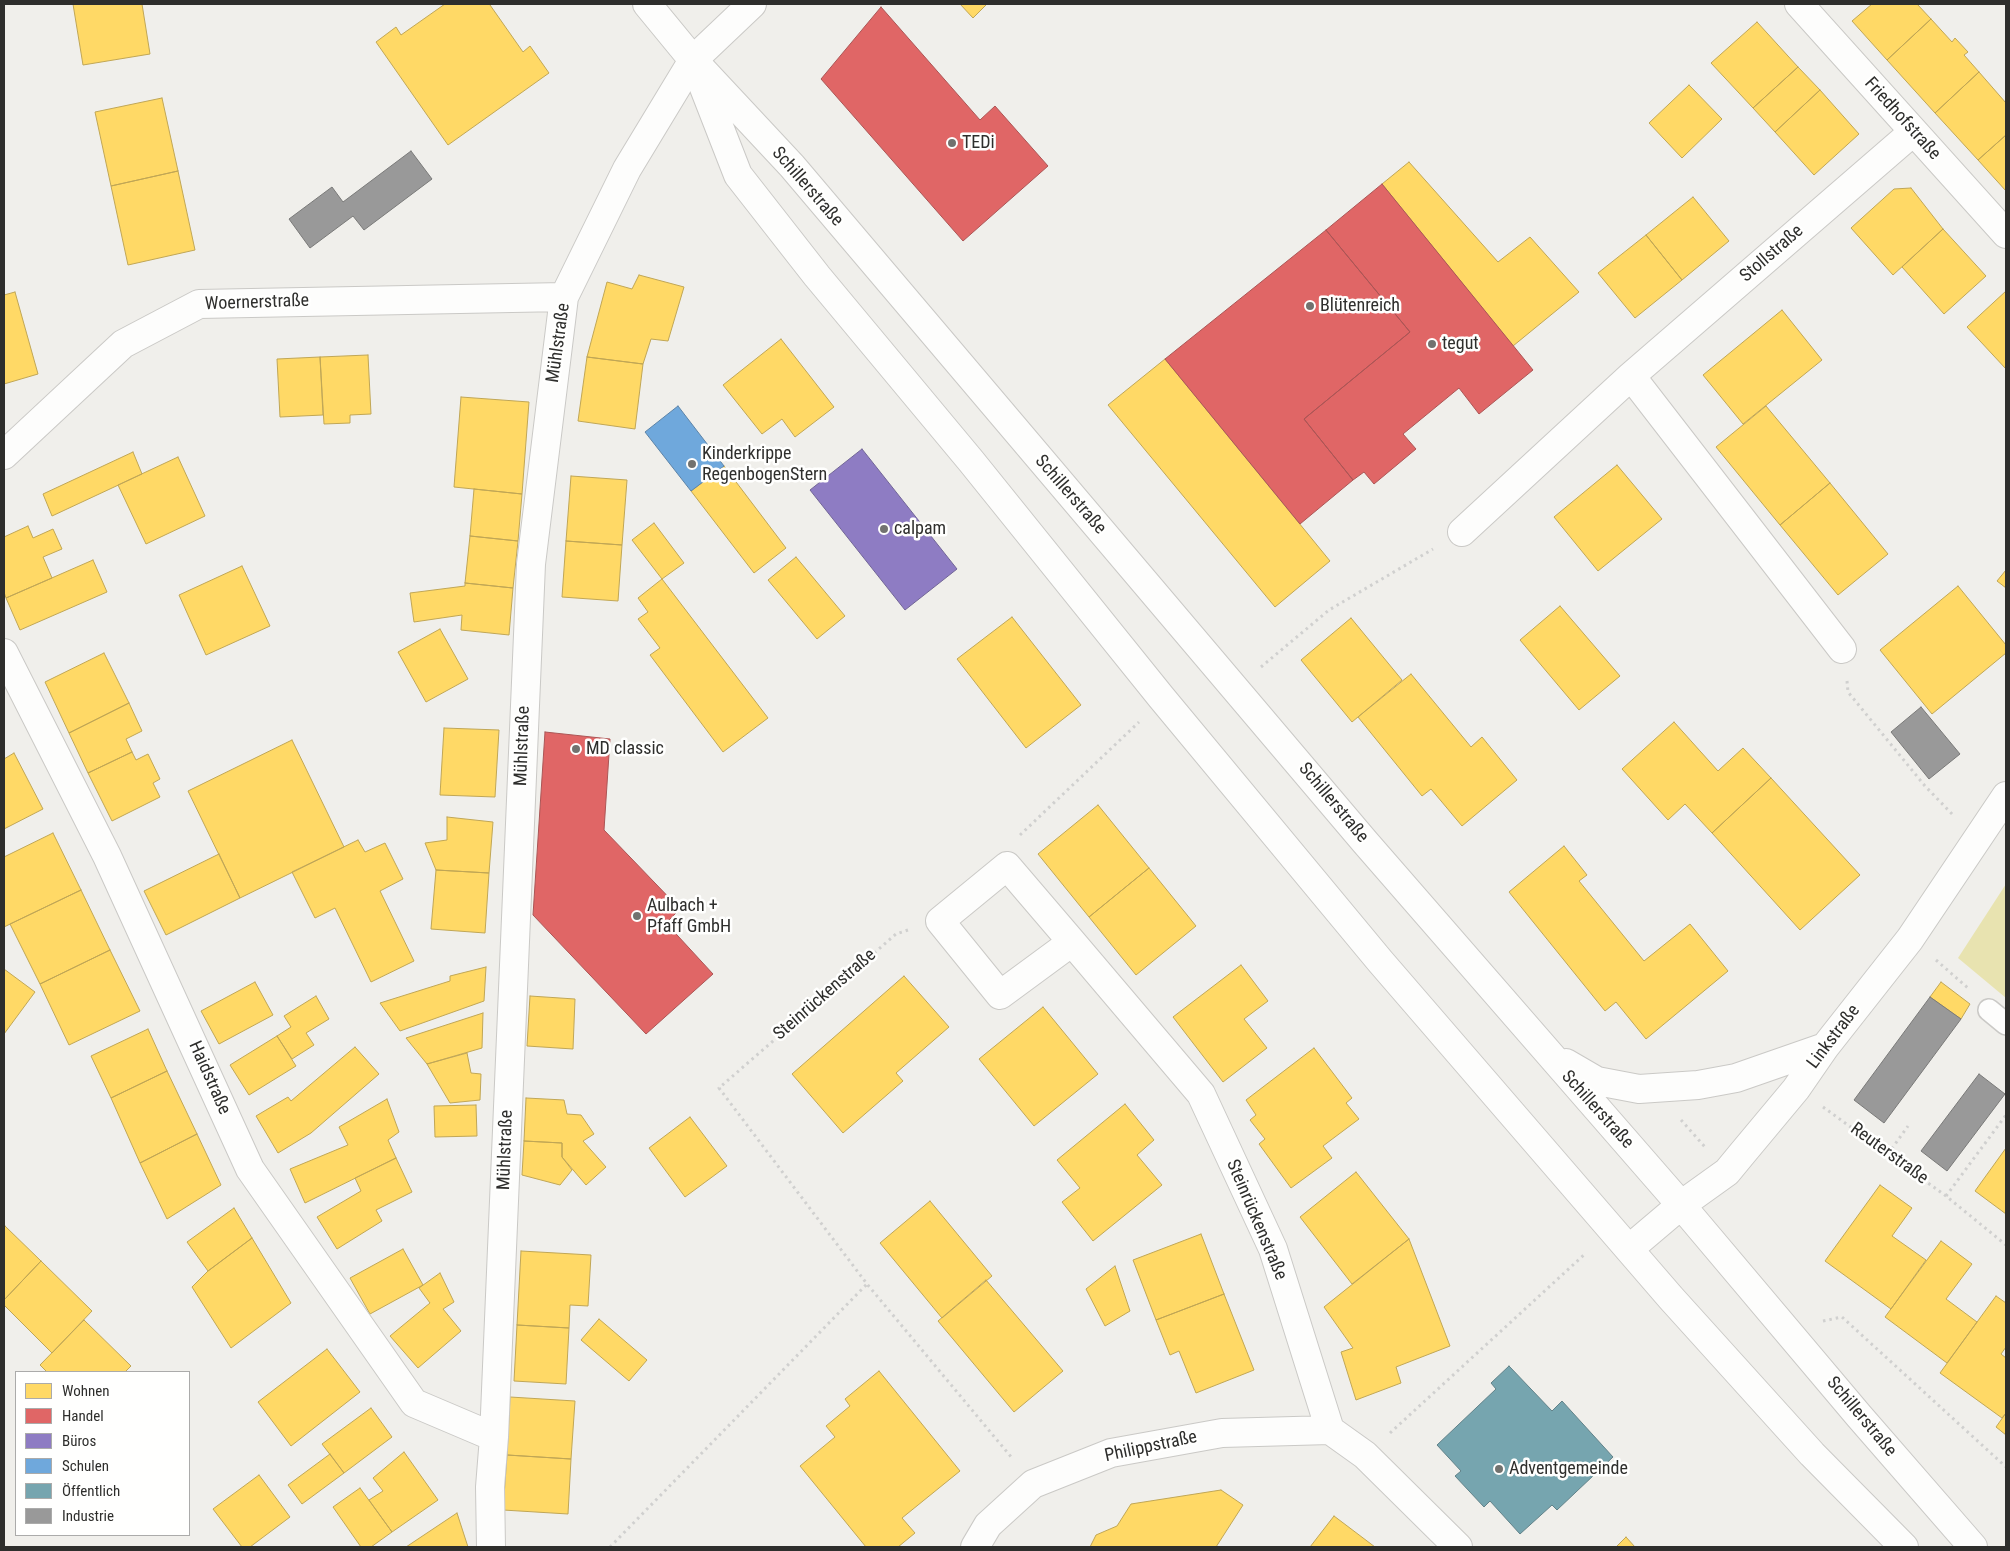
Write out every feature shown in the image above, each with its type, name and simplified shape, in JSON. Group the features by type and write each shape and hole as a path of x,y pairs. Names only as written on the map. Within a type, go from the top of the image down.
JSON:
{"street":[{"name":"Schillerstraße","path":"647,4 692,60 792,166 1011,427 1973,1547"},
{"name":"Mühlstraße","path":"491,1547 490,1487 494,1437 531,564 564,297 627,169 692,60 752,4"},
{"name":"Friedhofstraße","path":"1799,4 2006,234"},
{"name":"Schillerstraße","path":"692,60 738,175 817,276 971,462 1161,697 1380,961 1629,1249 1812,1454 1904,1547"},
{"name":"Stollstraße","path":"1462,532 1631,376 1914,132"},
{"name":"Woernerstraße","path":"4,455 123,344 199,304 564,297"},
{"path":"1631,376 1842,649"},
{"name":"Haidstraße","path":"4,653 115,873 250,1169 414,1403 494,1437"},
{"name":"Linkstraße","path":"1629,1249 1681,1205 1727,1172 1796,1089 1825,1047 1910,939 1978,841 2006,796"},
{"path":"1007,866 940,921 1000,995 1072,942"},
{"name":"Steinrückenstraße","path":"1007,866 1201,1094 1273,1250 1330,1430"},
{"path":"1546,1052 1597,1081 1639,1090 1698,1086 1736,1078 1825,1047"},
{"path":"1330,1430 1365,1455 1458,1547"},
{"name":"Philippstraße","path":"974,1547 988,1525 1033,1484 1111,1453 1213,1434 1330,1430"}],"lane":[{"path":"1989,1010 2006,1024"}],"path":[{"path":"1236,688 1330,610 1462,532"},
{"path":"1842,649 1848,692 1925,786 1978,841"},
{"path":"1007,866 1022,832 1142,720 1161,697"},
{"name":"Steinrückenstraße","path":"867,1284 719,1088 896,934 940,921"},
{"path":"1936,960 1961,980"},
{"path":"1671,1087 1673,1111 1727,1172"},
{"name":"Reuterstraße","path":"1832,1113 1946,1196 2006,1245"},
{"name":"Reuterstraße","path":"1946,1196 2006,1115"},
{"path":"1888,1154 1908,1126"},
{"path":"1365,1455 1584,1257"},
{"path":"610,1547 867,1284 1033,1484"},
{"path":"1786,1328 1842,1317 2006,1467"}],"shaded area":[{"path":"2006,884 2006,998 1958,958"}],"building: Wohnen":[{"path":"73,4 142,4 150,54 83,65"},
{"path":"445,4 492,4 490,5 523,52 530,46 549,73 448,145 376,42 396,27 401,35"},
{"path":"960,4 987,4 973,18"},
{"path":"1872,4 1917,4 1931,19 1887,60 1852,21"},
{"path":"1931,19 1952,42 1955,38 1968,52 1964,55 1979,72 1935,113 1887,60"},
{"path":"1757,22 1798,67 1753,108 1711,63"},
{"path":"1798,67 1820,90 1775,132 1753,108"},
{"path":"1979,72 2006,103 2006,135 1978,160 1935,113"},
{"path":"1689,85 1722,119 1682,158 1649,123"},
{"path":"1820,90 1859,134 1814,175 1775,132"},
{"path":"162,98 178,171 111,186 95,112"},
{"path":"2006,135 2006,191 1978,160"},
{"path":"1409,162 1498,262 1530,237 1579,292 1513,346 1382,184"},
{"path":"178,171 195,250 128,265 111,186"},
{"path":"1911,188 1943,229 1893,275 1851,228 1894,189"},
{"path":"1693,197 1729,241 1682,280 1646,235"},
{"path":"1943,229 1986,276 1944,314 1902,267"},
{"path":"1646,235 1682,280 1635,318 1598,273"},
{"path":"639,275 684,287 668,341 651,339 643,364 587,357 607,282 632,289"},
{"path":"2006,291 2006,369 1967,327"},
{"path":"15,292 38,374 4,384 4,295"},
{"path":"1782,310 1822,360 1743,424 1703,375"},
{"path":"781,339 834,407 795,437 782,419 762,434 723,385"},
{"path":"368,355 371,414 350,415 350,423 324,424 320,357"},
{"path":"320,357 323,415 280,417 277,359"},
{"path":"587,357 643,364 635,429 578,421"},
{"path":"1165,359 1330,561 1275,607 1108,405"},
{"path":"461,397 529,402 522,494 454,487"},
{"path":"1766,406 1830,483 1780,525 1716,447"},
{"path":"133,452 142,474 52,516 43,494"},
{"path":"178,457 205,516 146,544 118,485"},
{"path":"1617,465 1662,519 1598,571 1554,517"},
{"path":"724,466 786,548 754,573 691,491"},
{"path":"571,476 627,480 622,545 566,541"},
{"path":"1830,483 1888,554 1838,595 1780,525"},
{"path":"474,489 522,494 518,541 470,536"},
{"path":"654,523 684,563 662,579 632,540"},
{"path":"28,526 33,538 53,529 62,549 43,557 52,578 6,598 4,592 4,537"},
{"path":"470,536 518,541 513,588 465,583"},
{"path":"566,541 622,545 618,601 562,597"},
{"path":"796,557 845,616 817,639 768,580"},
{"path":"93,560 107,592 20,630 6,598"},
{"path":"242,566 270,626 206,655 179,595"},
{"path":"2006,570 2006,588 1997,581"},
{"path":"662,579 768,718 723,752 650,655 660,648 638,619 648,612 638,598"},
{"path":"465,583 513,588 509,635 461,630 462,615 414,622 410,593 465,586"},
{"path":"1958,586 2006,645 2006,653 1932,714 1880,650"},
{"path":"1560,606 1620,676 1579,710 1520,640"},
{"path":"1012,617 1081,705 1026,748 957,659"},
{"path":"1351,618 1402,680 1352,722 1301,660"},
{"path":"440,629 468,679 426,702 398,652"},
{"path":"104,653 129,703 69,733 45,682"},
{"path":"1411,674 1471,747 1482,737 1517,780 1462,826 1431,789 1422,796 1358,717"},
{"path":"129,703 142,731 126,739 132,752 88,773 69,733"},
{"path":"1674,722 1718,771 1743,748 1771,778 1712,833 1685,804 1668,820 1622,769"},
{"path":"444,728 499,730 495,797 440,795"},
{"path":"292,740 344,847 240,898 188,791"},
{"path":"132,752 136,760 148,754 160,779 153,783 160,797 112,821 88,773"},
{"path":"14,753 43,809 4,829 4,759"},
{"path":"1771,778 1860,875 1800,930 1712,833"},
{"path":"1098,805 1149,868 1089,917 1038,854"},
{"path":"447,817 493,822 489,873 436,870 425,843 447,840"},
{"path":"53,833 81,890 4,927 4,857"},
{"path":"358,840 365,852 385,843 403,879 380,891 414,961 371,982 335,908 315,918 292,872"},
{"path":"1564,846 1587,875 1579,881 1644,961 1690,924 1728,971 1646,1039 1616,1002 1605,1011 1509,892"},
{"path":"219,854 240,898 166,935 144,891"},
{"path":"1149,868 1196,926 1136,975 1089,917"},
{"path":"436,870 489,873 485,933 431,929"},
{"path":"81,890 110,950 40,984 10,924"},
{"path":"110,950 140,1011 69,1045 40,984"},
{"path":"1241,965 1268,1001 1244,1019 1267,1048 1223,1082 1173,1017"},
{"path":"486,967 484,1001 400,1031 380,1003 450,981 450,976"},
{"path":"4,969 35,992 4,1034"},
{"path":"904,976 949,1027 896,1073 903,1081 843,1133 792,1074"},
{"path":"255,982 273,1015 219,1044 201,1011"},
{"path":"1941,982 1970,1004 1961,1019 1930,997"},
{"path":"316,996 329,1019 306,1033 314,1045 292,1059 277,1036 291,1027 284,1016"},
{"path":"530,996 575,999 573,1049 527,1046"},
{"path":"1043,1007 1098,1074 1034,1126 979,1059"},
{"path":"483,1013 482,1048 427,1064 406,1038"},
{"path":"148,1029 167,1071 111,1098 91,1056"},
{"path":"277,1036 296,1066 249,1095 230,1065"},
{"path":"355,1047 379,1074 311,1133 278,1153 256,1116 288,1097 291,1101"},
{"path":"1314,1048 1352,1098 1346,1103 1359,1119 1323,1146 1332,1158 1291,1188 1259,1144 1265,1139 1250,1120 1256,1115 1246,1100"},
{"path":"467,1053 471,1073 481,1074 480,1100 450,1103 427,1064"},
{"path":"167,1071 197,1134 140,1163 111,1098"},
{"path":"526,1098 564,1100 567,1114 581,1115 594,1134 583,1141 606,1167 586,1185 562,1157 562,1143 524,1141"},
{"path":"387,1099 399,1132 388,1140 396,1158 305,1203 290,1169 348,1145 339,1127"},
{"path":"1125,1104 1154,1140 1137,1155 1162,1185 1093,1241 1062,1202 1080,1188 1057,1160"},
{"path":"476,1105 477,1136 435,1137 434,1106"},
{"path":"690,1117 727,1166 685,1197 649,1148"},
{"path":"197,1134 221,1185 167,1219 140,1163"},
{"path":"524,1141 562,1143 562,1157 572,1170 560,1185 522,1175"},
{"path":"2006,1148 2006,1214 1975,1191"},
{"path":"396,1158 412,1192 376,1210 382,1221 337,1249 317,1217 361,1191 355,1178"},
{"path":"1356,1172 1409,1239 1352,1284 1300,1217"},
{"path":"1880,1185 1912,1208 1892,1236 1926,1260 1891,1309 1825,1261"},
{"path":"930,1201 992,1276 942,1318 880,1243"},
{"path":"234,1208 252,1238 208,1271 187,1242"},
{"path":"4,1227 41,1261 4,1300"},
{"path":"1201,1234 1224,1294 1156,1320 1133,1260"},
{"path":"252,1238 291,1303 231,1348 192,1287 208,1271"},
{"path":"1409,1239 1450,1346 1396,1367 1401,1383 1356,1400 1341,1352 1353,1348 1324,1307"},
{"path":"1941,1241 1972,1264 1946,1299 1977,1322 1947,1363 1885,1317"},
{"path":"403,1249 423,1285 370,1314 350,1278"},
{"path":"521,1251 591,1255 588,1306 570,1305 569,1328 517,1325"},
{"path":"41,1261 92,1311 52,1353 4,1305 4,1300"},
{"path":"1115,1266 1130,1311 1105,1326 1086,1289"},
{"path":"440,1273 454,1302 443,1309 461,1331 418,1368 390,1336 430,1303 419,1288"},
{"path":"986,1280 1063,1371 1014,1412 938,1321"},
{"path":"1224,1294 1254,1370 1196,1393 1179,1351 1170,1355 1156,1320"},
{"path":"1996,1296 2006,1303 2006,1347 2001,1354 2006,1358 2006,1413 2002,1418 1940,1373"},
{"path":"599,1319 647,1360 629,1381 581,1340"},
{"path":"84,1320 131,1366 126,1371 46,1371 40,1365"},
{"path":"517,1325 569,1328 566,1384 514,1381"},
{"path":"327,1349 360,1392 291,1446 258,1402"},
{"path":"879,1371 960,1471 902,1518 915,1533 898,1547 866,1547 800,1466 835,1437 826,1426 850,1406 845,1399"},
{"path":"510,1397 575,1401 571,1459 507,1455"},
{"path":"371,1408 392,1437 344,1473 322,1444"},
{"path":"2006,1413 2006,1435 1996,1427"},
{"path":"404,1452 438,1500 392,1532 369,1500 383,1491 373,1478"},
{"path":"330,1454 344,1473 302,1504 288,1485"},
{"path":"507,1455 571,1459 568,1514 503,1510"},
{"path":"259,1475 290,1517 250,1547 242,1547 213,1509"},
{"path":"360,1488 392,1532 371,1547 361,1547 333,1507"},
{"path":"1221,1490 1243,1505 1216,1547 1090,1547 1096,1535 1117,1526 1131,1504"},
{"path":"457,1513 468,1547 406,1547"},
{"path":"1334,1516 1375,1547 1310,1547"},
{"path":"1626,1537 1635,1547 1616,1547"}],"building: Handel":[{"name":"TEDi","path":"881,7 980,120 995,106 1048,166 963,241 821,79"},
{"path":"1382,184 1533,370 1479,414 1459,388 1403,434 1416,449 1374,484 1364,472 1353,480 1304,419 1410,332 1326,230"},
{"path":"1326,230 1410,332 1304,419 1353,480 1300,524 1165,359"},
{"path":"545,732 610,739 604,830 680,909 666,923 713,974 646,1034 533,915"}],"building: Büros":[{"name":"calpam","path":"862,449 957,569 905,610 810,490"}],"building: Schulen":[{"path":"678,406 724,466 691,491 645,432"}],"building: Öffentlich":[{"path":"1509,1366 1552,1411 1562,1401 1613,1457 1557,1510 1552,1505 1520,1534 1490,1501 1484,1507 1455,1476 1461,1471 1437,1445 1496,1389 1491,1383"}],"building: Industrie":[{"path":"411,151 432,179 364,230 353,216 310,248 289,219 332,187 343,202"},
{"path":"1921,707 1960,754 1929,779 1891,732"},
{"path":"1930,997 1961,1019 1884,1123 1854,1100"},
{"path":"1979,1074 2005,1094 1947,1171 1921,1151"}],"place":[{"name":"TEDi","path":"952,143"},
{"name":"Blütenreich","path":"1310,306"},
{"name":"tegut","path":"1432,344"},
{"name":"Kinderkrippe RegenbogenStern","path":"692,464"},
{"name":"calpam","path":"884,529"},
{"name":"MD classic","path":"576,749"},
{"name":"Aulbach + Pfaff GmbH","path":"637,916"},
{"name":"Adventgemeinde","path":"1499,1469"}]}
